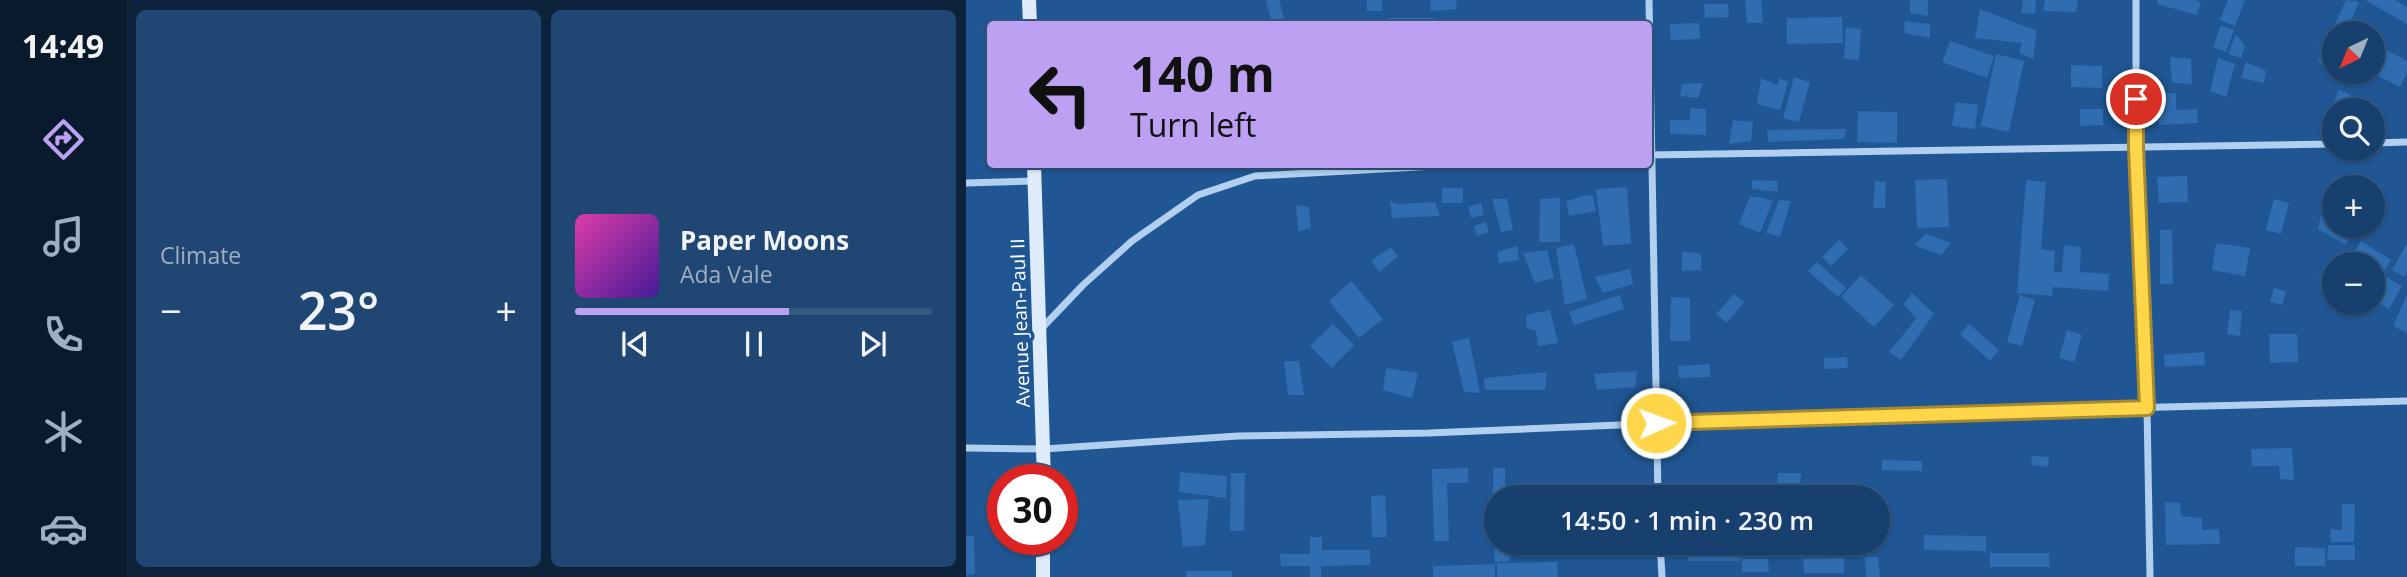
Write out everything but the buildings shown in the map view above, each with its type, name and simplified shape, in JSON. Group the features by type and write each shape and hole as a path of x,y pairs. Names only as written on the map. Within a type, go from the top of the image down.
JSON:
{"street":[{"path":"1029,0 1030,21"},
{"path":"1649,0 1649,21"},
{"path":"2136,0 2136,148 2147,408 2150,577"},
{"path":"2385,143 2407,142"},
{"path":"1652,155 2322,144"},
{"name":"Avenue Jean-Paul II","path":"1034,168 1044,464"},
{"path":"1040,330 1083,285 1132,241 1198,195 1255,176 1400,168"},
{"path":"1651,168 1658,485"},
{"path":"966,183 1035,181"},
{"path":"966,448 1044,449 1238,436 1429,433 1656,423 2407,401"},
{"path":"1043,555 1043,577"},
{"path":"1661,555 1662,577"}],"route":[{"path":"1656,423 1880,414 2147,408 2136,99"}]}
